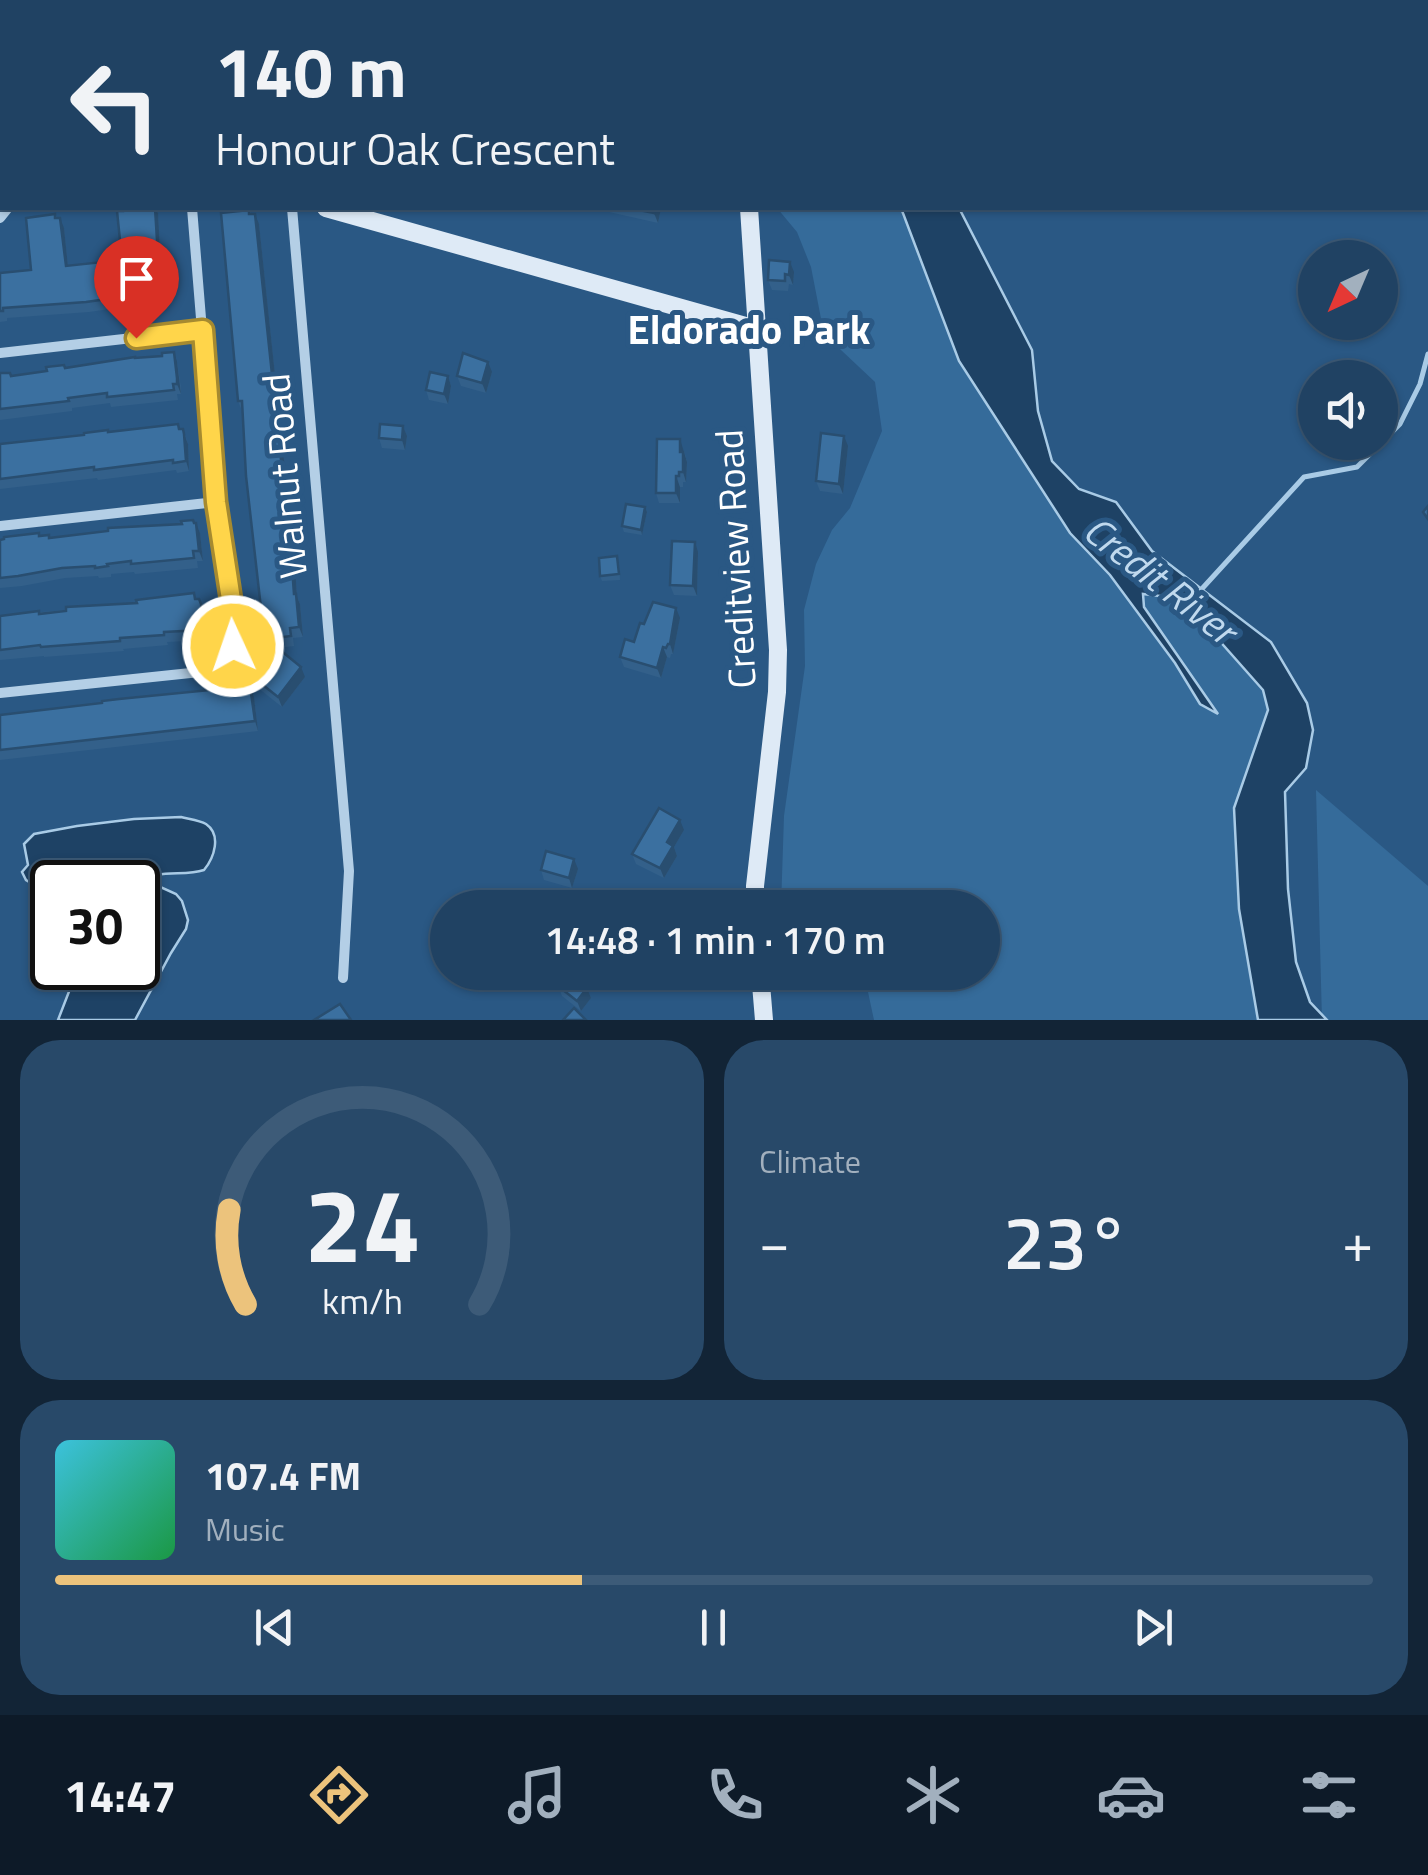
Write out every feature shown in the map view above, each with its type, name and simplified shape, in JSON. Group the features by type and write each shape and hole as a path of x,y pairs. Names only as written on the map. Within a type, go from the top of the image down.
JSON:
{"street":[{"path":"0,693 200,672 214,668 233,646 236,632 216,502 192,210"},
{"name":"Walnut Road","path":"292,210 349,871 344,978"},
{"path":"333,210 756,330"},
{"name":"Creditview Road","path":"749,210 778,664 755,890"},
{"path":"0,353 203,330"},
{"path":"0,526 216,502"},
{"path":"762,990 764,1020"}],"shaded area":[{"path":"779,210 901,210 1070,533 1110,575 1200,704 1216,712 1144,607 1142,594 1168,597 1201,620 1263,689 1268,710 1244,776 1239,909 1258,1020 874,1020 868,990 1000,990 1000,890 782,890 784,816 805,666 804,610 816,564 832,530 850,508 882,431 875,382 824,334 811,267 797,232"},
{"path":"1316,790 1428,886 1428,1020 1322,1020"}],"water":[{"name":"Credit River","path":"902,210 960,210 1032,350 1038,411 1052,461 1079,489 1116,502 1152,551 1271,642 1307,703 1313,730 1306,768 1285,792 1288,889 1296,962 1310,1002 1327,1020 1258,1020 1239,909 1234,808 1268,710 1263,690 1201,620 1168,597 1143,594 1144,607 1218,714 1200,704 1110,575 1070,533 959,361"},
{"path":"181,817 206,824 214,834 211,859 204,870 160,875 160,860 30,860 30,882 26,880 22,872 28,865 24,844 34,834 134,819"},
{"path":"160,887 182,901 188,920 160,973"},
{"path":"70,990 151,990 135,1020 58,1020"}],"building":[{"path":"155,210 158,256 166,261 169,293 0,311 0,273 31,270 26,218 55,214 55,218 60,218 66,266 122,260 117,211"},
{"path":"249,210 249,214 255,214 299,627 290,628 291,636 267,639 246,476 242,401 238,401 221,213"},
{"path":"769,260 790,262 785,281 768,280"},
{"path":"174,352 174,390 107,397 107,393 0,409 0,373 11,376 47,371 46,367 65,368"},
{"path":"463,353 488,362 482,383 457,376"},
{"path":"430,372 448,376 444,394 426,390"},
{"path":"178,424 183,429 186,461 0,479 0,444"},
{"path":"380,424 403,426 402,440 379,438"},
{"path":"821,433 844,436 839,484 816,481"},
{"path":"657,439 680,439 683,472 676,476 676,493 656,493"},
{"path":"626,504 645,507 641,530 622,526"},
{"path":"193,520 199,551 193,551 194,558 62,568 0,578 0,540 4,537 39,533 49,538"},
{"path":"672,541 695,542 693,586 670,585"},
{"path":"617,556 619,574 600,576 599,558"},
{"path":"194,593 201,604 203,630 0,650 0,616 137,603 136,600"},
{"path":"653,602 676,608 670,644 663,647 657,668 620,657 625,639 634,642"},
{"path":"269,641 301,667 278,697 249,674"},
{"path":"250,686 255,721 0,750 0,715"},
{"path":"659,808 680,820 667,842 673,846 660,868 632,854"},
{"path":"546,851 574,859 569,878 541,870"},
{"path":"563,990 585,990 577,1001"},
{"path":"340,1004 351,1020 314,1020"},
{"path":"574,1008 586,1020 563,1020"}],"waterway":[{"path":"1199,592 1304,477 1357,467 1400,424 1420,384 1428,354"}],"district":[{"name":"Eldorado Park","path":"749,330"}],"route":[{"path":"136,338 203,330 216,502 236,632 233,646"}]}
